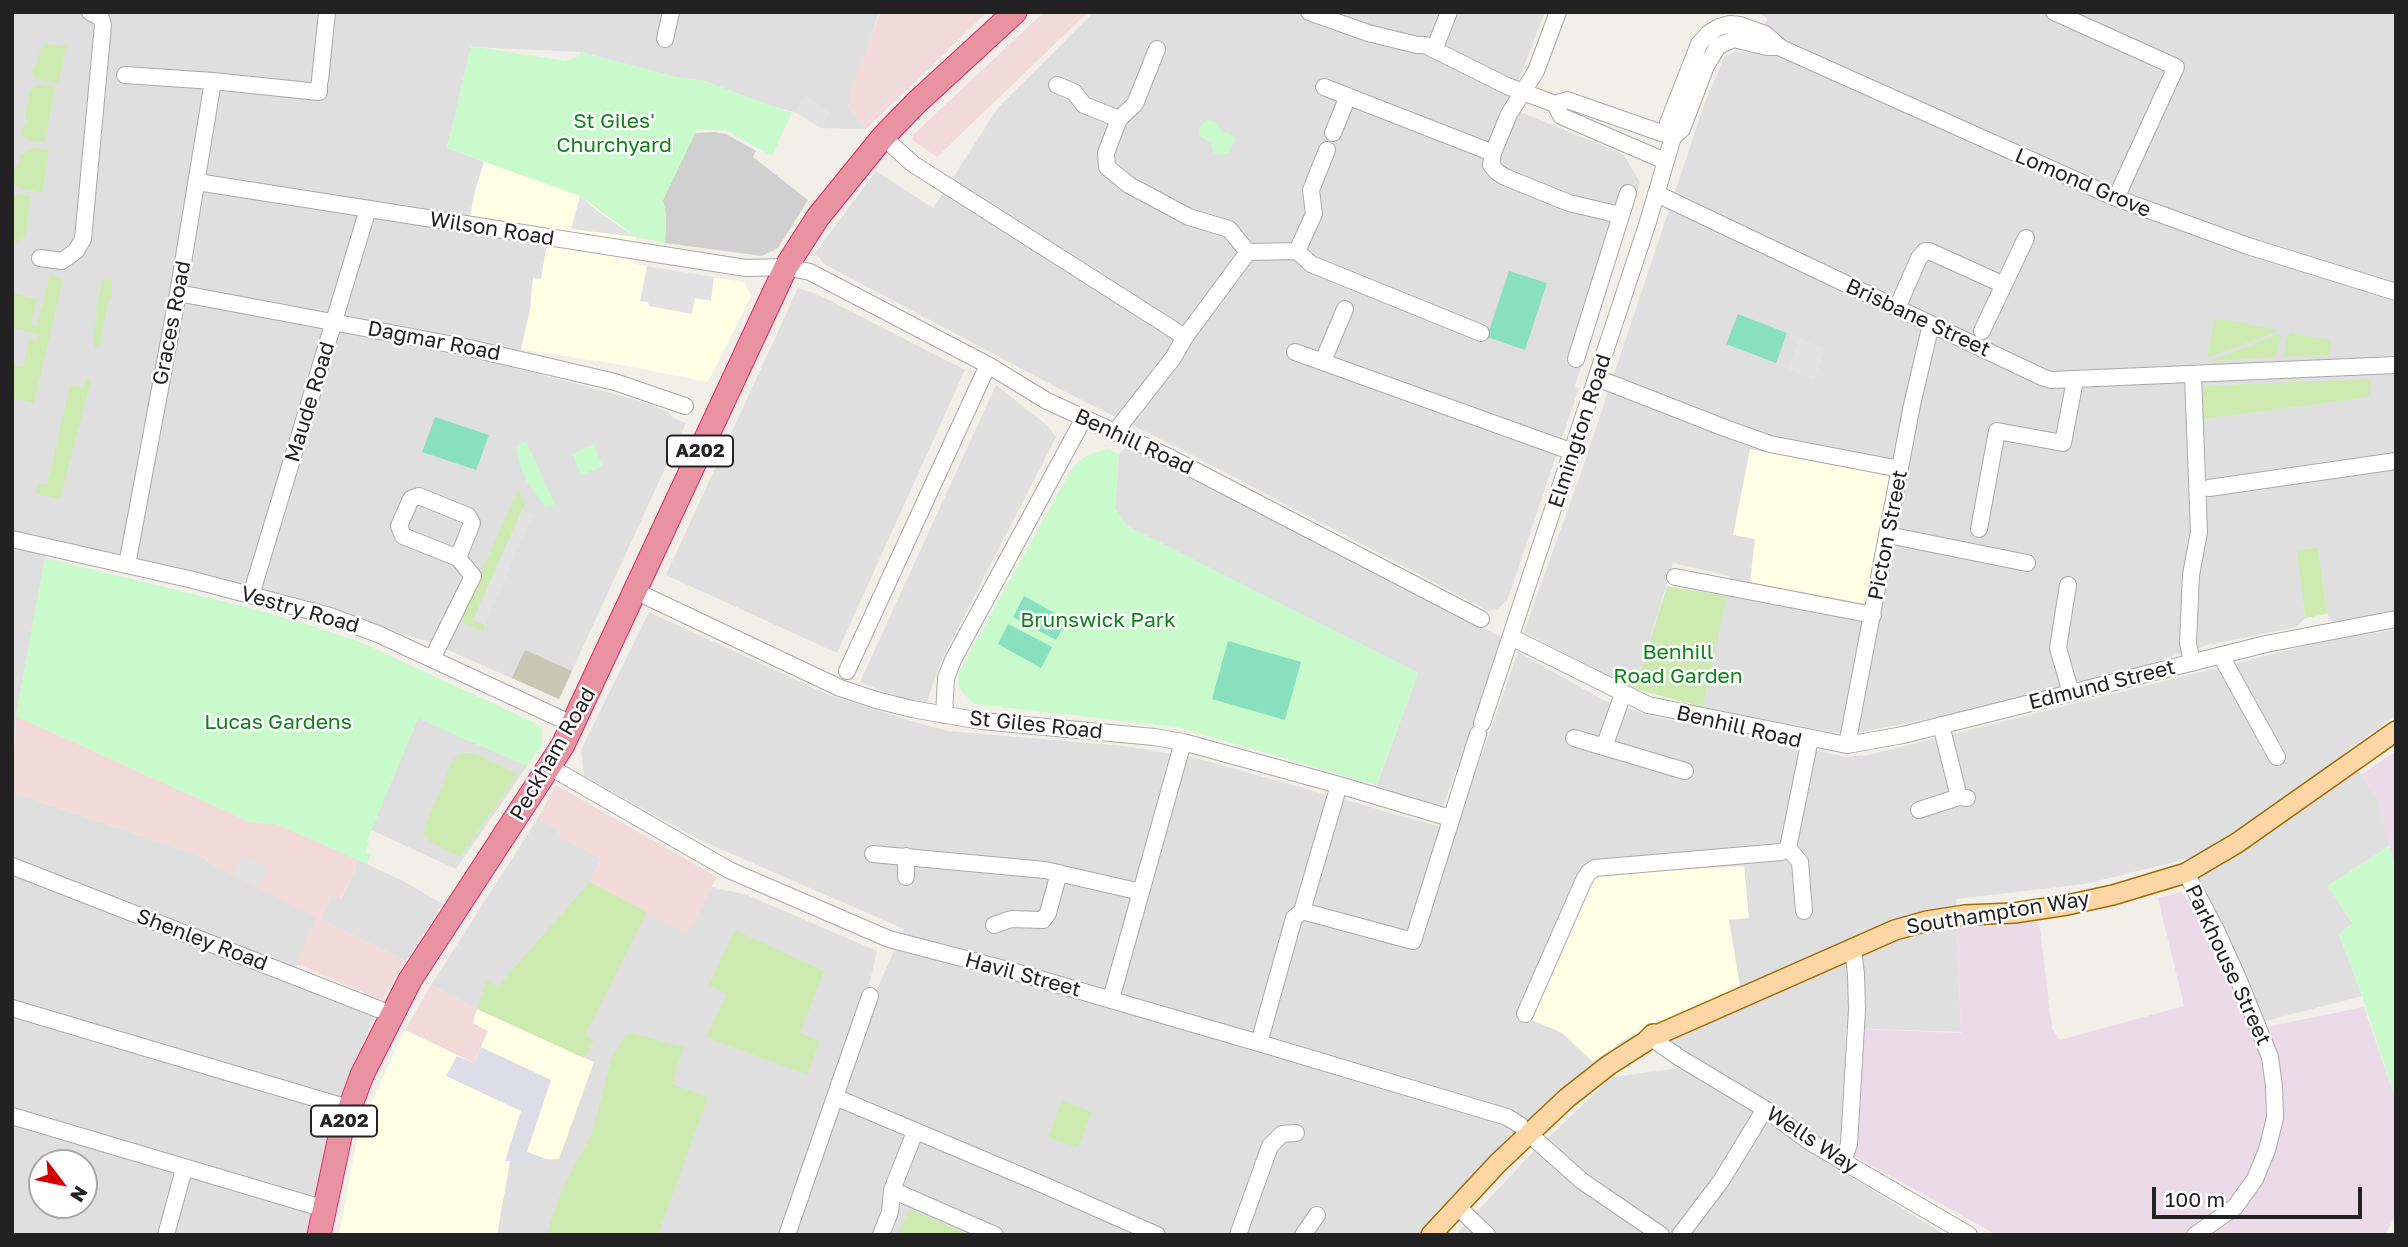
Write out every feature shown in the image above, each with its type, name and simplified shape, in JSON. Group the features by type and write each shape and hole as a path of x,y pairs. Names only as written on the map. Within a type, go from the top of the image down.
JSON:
{"highway":[{"name":"A202","path":"786,268 818,217 883,137 1015,12"},
{"name":"Peckham Road","path":"319,1235 348,1108 391,1014 428,951 550,767 574,725 786,268"}],"main road":[{"name":"Southampton Way","path":"1432,1235 1524,1129 1609,1065 1654,1040 1888,932 1927,921 1965,915 2014,914 2041,910 2113,895 2186,873 2236,843 2396,731"}],"street":[{"path":"40,258 62,261 76,251 83,239 103,25 101,18 90,12"},
{"path":"125,75 319,92 327,12"},
{"path":"665,38 671,12"},
{"path":"1308,12 1338,24 1417,45 1423,44 1523,92 1555,104 1567,100 1673,137"},
{"path":"1434,50 1449,12"},
{"path":"1558,12 1536,71 1509,114 1493,153 1492,167 1502,175 1569,203 1620,215"},
{"path":"2054,12 2176,67 2116,198"},
{"name":"Lomond Grove","path":"1715,38 1740,39 1767,47 1780,47 2168,219 2396,292"},
{"name":"Elmington Road","path":"1302,911 1413,941 1450,818 1573,452 1673,137 1682,129 1714,52 1715,38"},
{"path":"1157,49 1135,104 1119,119 1106,153 1107,167 1129,185 1189,217 1229,229 1248,253"},
{"name":"Graces Road","path":"127,565 214,81"},
{"path":"1057,85 1074,92 1084,105 1119,119"},
{"path":"1324,87 1493,153"},
{"path":"1334,133 1348,96"},
{"path":"1555,104 1561,116 1665,161"},
{"path":"883,137 913,164 1185,337"},
{"path":"1297,251 1314,214 1311,190 1327,150"},
{"name":"Wilson Road","path":"197,182 755,269 786,268"},
{"path":"1576,359 1628,193"},
{"name":"Brisbane Street","path":"1657,194 2051,380 2396,365"},
{"name":"Maude Road","path":"251,595 368,209"},
{"path":"1982,331 2026,238"},
{"path":"1248,253 1297,251 1311,264 1481,333"},
{"path":"1897,308 1919,257 1925,251 2004,285"},
{"path":"1115,432 1173,358 1185,337 1248,253"},
{"name":"Benhill Road","path":"786,268 810,272 988,365 1048,401 1169,457 1481,619"},
{"name":"Dagmar Road","path":"178,293 465,346 602,378 685,406"},
{"path":"1323,361 1345,309"},
{"name":"Picton Street","path":"1847,745 1926,337 1931,324"},
{"path":"1295,352 1573,452"},
{"path":"847,671 988,365"},
{"path":"2192,663 2188,643 2191,575 2199,532 2193,375"},
{"path":"1597,378 1770,444 1900,469"},
{"path":"1979,529 1997,431 2063,443 2075,380"},
{"path":"944,715 946,678 953,660 1084,418"},
{"path":"2209,488 2396,461"},
{"path":"432,659 473,576 458,558 402,536 399,526 411,499 419,496 468,516 472,523 458,558"},
{"path":"1888,535 2027,563"},
{"name":"Vestry Road","path":"12,539 251,595 352,623 574,725"},
{"path":"1675,577 1873,615"},
{"path":"2068,585 2058,648 2071,693"},
{"name":"St Giles Road","path":"635,591 852,692 912,709 981,721 1183,742 1450,818"},
{"name":"Edmund Street","path":"1810,739 1847,745 1862,744 2266,644 2396,619"},
{"name":"Benhill Road","path":"1511,637 1623,694 1668,710 1810,739 1788,848"},
{"path":"2221,656 2277,757"},
{"path":"1604,747 1623,694"},
{"path":"1919,810 1964,798 1941,725"},
{"path":"1574,738 1685,771"},
{"path":"1111,999 1183,742"},
{"name":"Havil Street","path":"550,767 729,870 889,939 1111,999 1507,1117 1582,1181 1661,1235"},
{"path":"1259,1043 1294,918 1302,911 1339,785"},
{"path":"1525,1014 1583,882 1595,868 1781,852 1788,848 1800,862 1804,911"},
{"path":"873,854 1059,873 1141,892"},
{"path":"906,856 906,877"},
{"name":"Shenley Road","path":"12,866 391,1014"},
{"path":"995,925 1011,919 1043,920 1048,914 1059,873"},
{"name":"Parkhouse Street","path":"2186,873 2237,976 2270,1057 2274,1086 2274,1118 2267,1150 2255,1179 2235,1207 2195,1235"},
{"path":"1843,1162 1849,1144 1857,1010 1853,948"},
{"path":"787,1235 870,996"},
{"path":"12,1009 348,1108"},
{"name":"Wells Way","path":"1654,1040 1765,1109 1843,1162 1969,1235"},
{"path":"835,1097 1157,1235"},
{"path":"1680,1235 1721,1181 1765,1109"},
{"path":"12,1116 325,1209"},
{"path":"881,1235 890,1212 892,1190 915,1132"},
{"path":"1238,1235 1270,1146 1282,1134 1296,1133"},
{"path":"166,1235 184,1169"},
{"path":"892,1190 995,1235"},
{"path":"1458,1207 1487,1235"},
{"path":"1303,1235 1317,1215"}],"shaded area":[{"path":"12,12 879,12 848,106 866,129 821,128 795,112 704,81 676,77 581,52 471,47 447,148 484,162 469,225 548,238 541,280 533,278 530,311 516,368 640,401 668,412 673,418 686,423 559,699 430,642 265,592 48,543 16,716 12,761"},
{"path":"880,12 987,12 866,129 848,106 853,84"},
{"path":"1044,12 1088,12 937,157 912,140 913,135"},
{"path":"1094,12 1545,12 1508,107 1623,154 1640,182 1575,386 1579,388 1511,590 1507,600 1499,608 1489,611 1058,388 824,264 815,253 876,171 933,208 998,108"},
{"path":"1755,12 2388,12 2396,16 2396,614 2335,625 2327,614 2318,547 2298,550 2305,618 2296,627 2208,645 2085,684 1991,707 1860,732 1831,732 1703,707 1730,576 1673,563 1635,689 1524,632 1581,473 1704,105 1724,57 1735,51 1753,53 1768,18"},
{"path":"805,95 831,112 821,128 795,112"},
{"path":"695,133 726,134 756,151 753,157 808,200 778,248 762,256 665,243 666,216 663,200"},
{"path":"484,162 580,196 636,237 633,264 744,282 751,296 708,382 521,349 530,311 533,278 541,279 548,238 468,225"},
{"path":"580,196 600,213 636,237 571,229"},
{"path":"647,266 714,277 711,301 695,298 692,314 649,306 648,302 640,301"},
{"path":"798,288 817,294 965,370 837,653 666,575"},
{"path":"1800,338 1826,349 1814,380 1787,369"},
{"path":"996,385 1048,426 1056,437 940,663 927,702 915,704 860,682"},
{"path":"1127,446 1189,473 1499,636 1502,646 1443,806 1431,810 1375,790 1418,673 1127,526 1115,508 1119,454"},
{"path":"1750,449 1890,476 1866,604 1750,582 1755,539 1733,535"},
{"path":"522,510 533,515 485,625 473,620"},
{"path":"649,612 831,696 911,721 948,731 1124,746 1196,758 1455,831 1518,652 1603,700 1651,716 1846,757 1869,755 2337,638 2396,630 2396,715 2345,752 2379,801 2389,846 2328,886 2353,924 2339,934 2362,996 2262,1022 2190,858 2085,884 1956,899 1961,1032 1846,1028 1842,1142 1834,1148 1669,1045 1661,1027 1549,1108 1520,1125 1421,1235 497,1235 509,1160 593,1062 431,985 538,818 560,830 558,836 601,858 590,882 687,933 712,887 747,895 877,951 859,1029 904,929 700,840 584,776 581,750"},
{"path":"525,650 572,671 559,699 512,678"},
{"path":"16,716 250,822 277,824 356,859 355,870 340,899 332,895 320,919 406,961 382,1000 297,964 316,917 206,861 207,858 12,792"},
{"path":"418,718 527,766 456,869 371,830"},
{"path":"2396,751 2394,868 2379,801 2361,775"},
{"path":"556,785 717,877 687,934 590,882 601,858 558,836 560,830 538,818"},
{"path":"12,792 207,858 206,861 317,917 290,984 374,1017 338,1101 306,1235 12,1235"},
{"path":"241,855 268,868 259,886 233,874"},
{"path":"356,859 443,904 406,961 320,919 332,895 341,899 355,870"},
{"path":"1744,866 1749,918 1729,920 1740,987 1629,1037 1593,1062 1562,1033 1532,1020 1594,879 1600,874"},
{"path":"2181,892 2218,938 2266,1027 2364,1007 2396,1101 2396,1214 2385,1235 1997,1235 1853,1155 1862,1029 1961,1033 1957,925 2031,916 2040,928 2052,1029 2060,1040 2184,1006 2158,898"},
{"path":"431,985 477,1009 473,1023 488,1031 474,1064 405,1030"},
{"path":"477,1009 594,1062 559,1159 510,1161 497,1235 339,1235 359,1129 405,1030 474,1063 488,1031 473,1023"},
{"path":"481,1047 551,1080 527,1152 552,1161 505,1161 521,1111 446,1076 457,1056 474,1063"},
{"path":"1680,1068 1772,1123 1832,1165 1945,1235 1455,1235 1531,1154 1612,1077"}],"green space":[{"path":"46,44 66,46 59,83 37,79 32,71 38,62 39,51"},
{"name":"St Giles' Churchyard","path":"471,46 565,61 579,56 581,52 676,77 704,81 792,113 772,156 726,130 697,129 663,200 666,216 665,243 636,237 580,196 447,148"},
{"path":"34,86 55,87 45,142 31,141 23,136 21,131 26,120 28,95"},
{"path":"1207,120 1215,121 1222,132 1230,133 1234,137 1235,141 1229,152 1223,155 1215,154 1212,143 1202,138 1199,133 1200,126"},
{"path":"32,148 49,150 42,193 16,186 13,178 14,169 20,163 20,155"},
{"path":"12,196 31,196 25,237 17,242 12,240"},
{"path":"1509,271 1547,283 1525,350 1487,337"},
{"path":"50,275 63,279 34,403 12,398 12,365 23,367 29,339 37,341 38,334 12,328 12,293 37,299 31,324 37,326"},
{"path":"112,279 112,297 108,303 99,347 95,347 93,339 96,307 103,280"},
{"path":"1738,314 1787,333 1776,363 1726,344"},
{"path":"2218,318 2278,331 2207,358 2214,321"},
{"path":"2291,333 2329,340 2332,343 2329,355 2283,357 2287,336"},
{"path":"2279,334 2281,336 2276,357 2207,362"},
{"path":"87,379 91,380 60,499 36,494 38,483 47,484 70,385 81,387"},
{"path":"2370,379 2370,397 2203,419 2203,386"},
{"path":"435,417 489,435 476,470 422,452"},
{"path":"526,441 555,504 546,508 526,480 519,463 516,446"},
{"path":"593,444 603,466 581,475 572,454"},
{"name":"Brunswick Park","path":"1109,449 1119,454 1115,508 1127,526 1418,673 1376,785 1177,727 975,704 964,694 958,685 958,674 1071,470 1090,454"},
{"path":"518,489 525,503 473,620 485,625 484,632 460,621"},
{"path":"2318,547 2327,614 2305,618 2297,550"},
{"name":"Lucas Gardens","path":"45,558 242,606 360,642 535,723 542,729 542,745 527,766 418,718 367,841 369,843 365,852 370,855 367,864 277,824 250,822 16,716"},
{"name":"Benhill Road Garden","path":"1667,586 1727,596 1703,707 1635,689"},
{"path":"1024,596 1067,620 1056,640 1013,617"},
{"path":"1008,624 1052,647 1041,668 998,644"},
{"path":"1228,641 1301,662 1285,720 1212,699"},
{"path":"461,753 474,753 518,774 460,857 430,842 424,835 425,826 453,760"},
{"path":"2389,846 2396,868 2396,1101 2339,933 2353,923 2328,886"},
{"path":"590,882 647,912 585,1035 594,1040 584,1058 477,1009 486,981 498,986"},
{"path":"735,930 824,971 800,1033 820,1041 807,1075 706,1037 727,994 709,985"},
{"path":"631,1033 684,1047 672,1084 708,1097 658,1235 546,1235 563,1187 591,1136 612,1057 626,1035"},
{"path":"1062,1100 1092,1112 1078,1148 1048,1137"},
{"path":"909,1209 969,1235 898,1235"}]}
